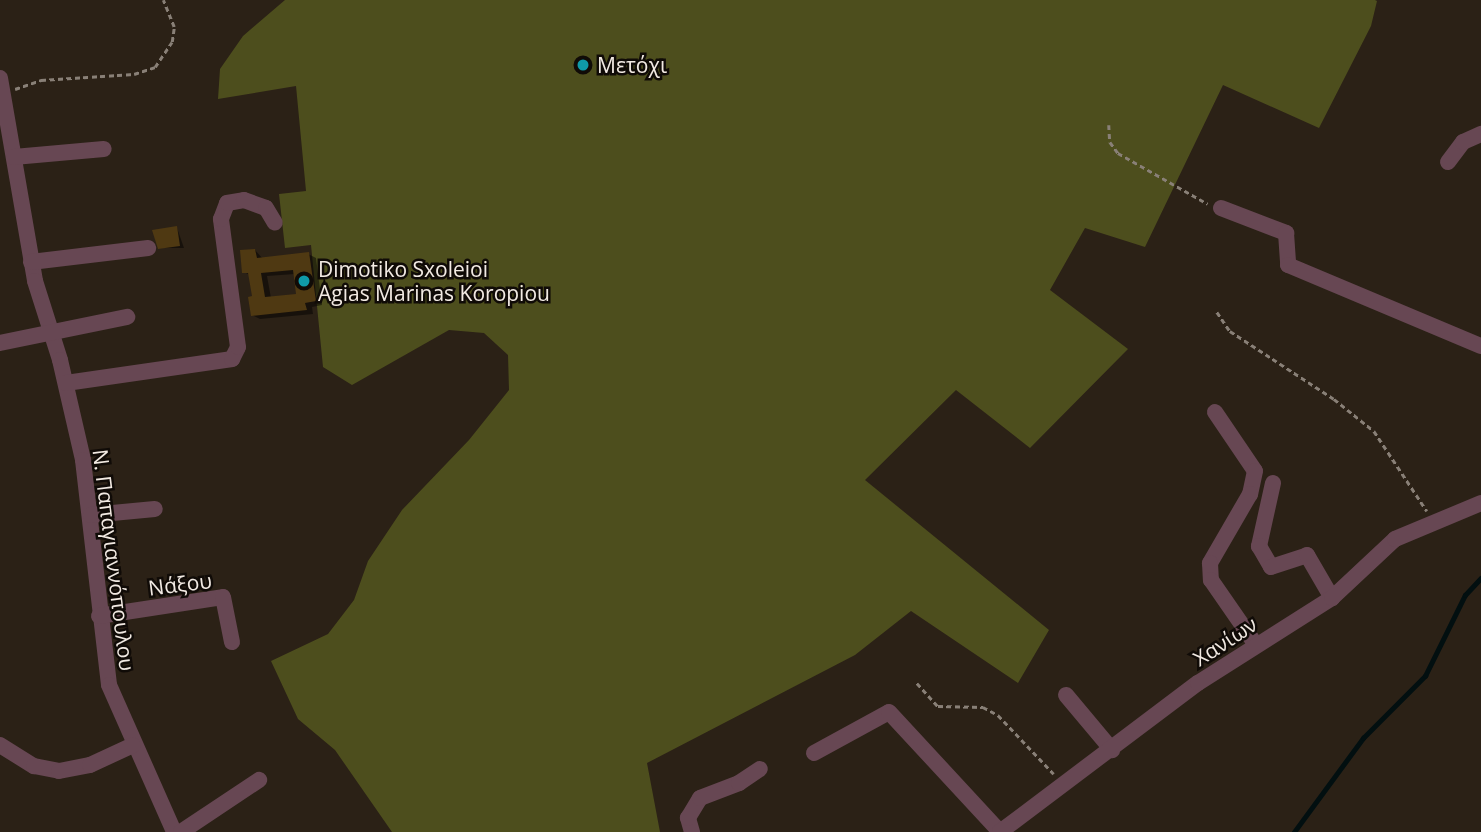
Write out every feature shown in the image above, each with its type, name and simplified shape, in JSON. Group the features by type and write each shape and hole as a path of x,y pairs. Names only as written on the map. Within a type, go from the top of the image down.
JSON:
{"street":[{"name":"Ν. Παπαγιαννόπουλου","path":"0,78 14,157 8,176 66,383 91,514 99,616 109,685 133,745 174,832"},
{"path":"1448,162 1463,142 1481,134"},
{"path":"14,157 104,149"},
{"path":"66,383 232,359 238,347 220,219 228,203 244,200 266,208 275,222"},
{"path":"1221,208 1286,233 1288,265 1481,346"},
{"path":"31,262 148,248"},
{"path":"0,344 51,331 127,317"},
{"path":"1215,412 1255,471 1250,494 1210,563 1211,580 1256,645"},
{"path":"1273,483 1259,546 1271,567 1307,555 1332,598"},
{"name":"Χανίων","path":"1000,832 1064,788 1256,645 1332,598 1395,539 1432,520 1481,503"},
{"path":"91,514 156,509"},
{"name":"Νάξου","path":"99,616 223,597 232,642"},
{"path":"1066,695 1112,750"},
{"path":"814,753 889,712 1000,832"},
{"path":"0,745 34,766 59,771 90,765 133,745"},
{"path":"692,832 688,818 700,799 739,783 760,769"},
{"path":"181,832 259,780"}],"path":[{"path":"4,98 27,82 134,74 155,67 172,42 174,27 163,0"},
{"path":"1109,125 1110,142 1118,153 1188,196 1221,208"},
{"path":"1217,312 1230,331 1334,399 1374,431 1432,520"},
{"path":"917,683 938,706 983,707 998,715 1041,757 1064,788"}],"shaded area":[{"path":"285,0 1377,1 1371,26 1319,128 1223,85 1145,247 1085,228 1050,290 1128,349 1030,448 956,390 865,480 1049,630 1018,683 911,611 855,655 647,763 660,832 392,832 335,750 298,719 271,661 328,634 354,600 368,561 402,510 469,440 509,390 508,355 484,333 449,330 352,385 323,367 311,245 285,248 279,194 306,191 296,86 218,99 220,69 243,36"}],"building":[{"path":"177,226 180,246 158,249 152,230"},
{"name":"Dimotiko Sxoleioi Agias Marinas Koropiou","path":"255,249 257,258 309,252 316,301 305,303 307,310 251,316 248,297 252,296 248,273 242,273 240,250","holes":["293,270 296,294 265,297 261,273"]}],"waterway":[{"path":"1294,832 1363,738 1425,676 1465,595 1481,578"}],"place":[{"name":"Μετόχι","path":"583,65"},
{"name":"Dimotiko Sxoleioi Agias Marinas Koropiou","path":"304,281"}]}
